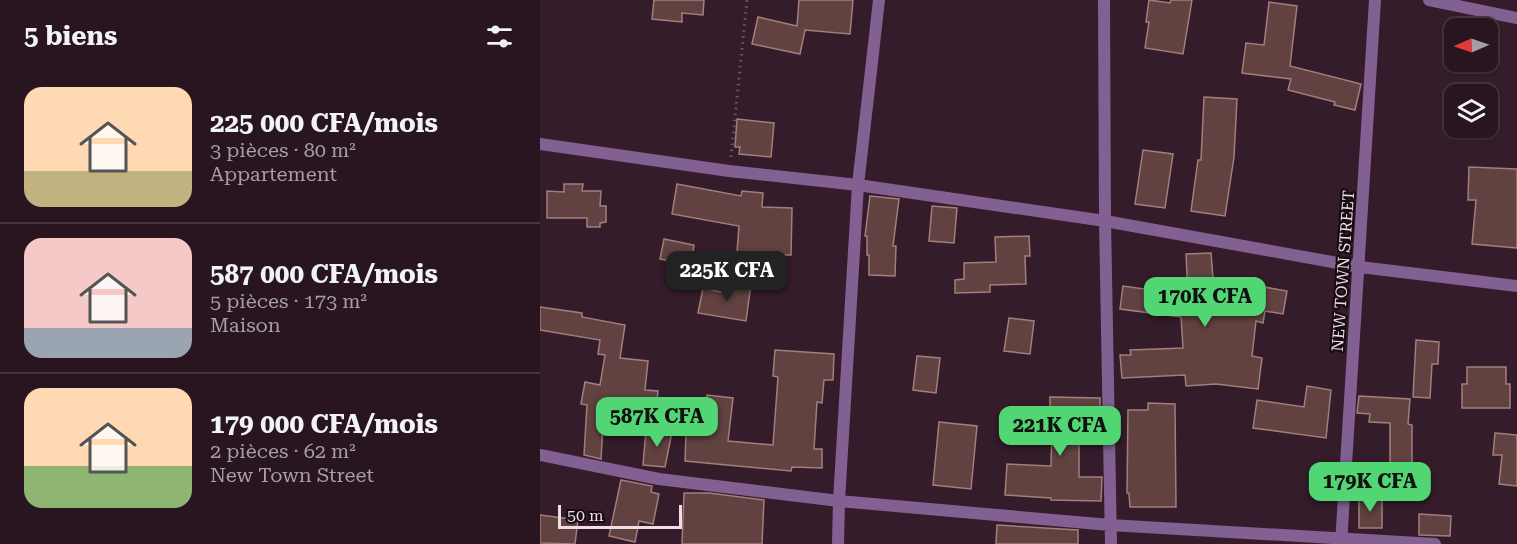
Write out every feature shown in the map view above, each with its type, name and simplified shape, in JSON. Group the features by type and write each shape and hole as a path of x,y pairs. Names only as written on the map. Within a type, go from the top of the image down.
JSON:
{"street":[{"path":"838,544 838,501 858,185 879,0"},
{"path":"1104,0 1105,221 1111,544"},
{"name":"NEW TOWN STREET","path":"1342,542 1376,0"},
{"path":"1429,0 1517,18"},
{"path":"540,144 729,171 858,185 1105,221 1360,267 1517,286"},
{"path":"540,455 659,479 838,501 1110,525 1342,542 1435,544"}],"path":[{"path":"729,171 747,0"}],"building":[{"path":"654,0 704,0 703,15 682,13 682,22 652,19"},
{"path":"799,0 853,0 850,34 805,30 800,54 752,44 758,17 797,26"},
{"path":"1149,0 1170,3 1171,0 1192,0 1183,54 1145,48 1149,22 1146,22"},
{"path":"1269,2 1297,6 1290,66 1361,84 1355,110 1334,105 1335,102 1288,90 1291,79 1242,73 1246,43 1264,45"},
{"path":"1204,97 1237,99 1234,157 1225,216 1191,211 1198,160 1201,160"},
{"path":"737,119 774,123 771,157 739,154 740,147 735,147"},
{"path":"1143,150 1173,154 1165,208 1135,204"},
{"path":"1469,167 1517,169 1517,248 1472,244 1476,200 1468,200"},
{"path":"564,184 583,184 582,191 601,191 600,206 606,206 606,222 600,223 600,227 587,227 587,218 547,218 547,191 564,192"},
{"path":"677,184 741,196 742,191 763,193 762,207 792,208 791,255 777,255 776,285 753,285 754,253 737,252 739,226 672,214"},
{"path":"870,196 899,199 893,246 896,246 895,276 869,275 869,255 867,255 867,236 865,236"},
{"path":"932,206 957,208 954,243 929,241"},
{"path":"1029,236 1030,256 1025,256 1026,284 990,285 990,292 955,293 955,280 964,279 964,263 996,262 995,237"},
{"path":"664,239 694,245 691,265 660,259"},
{"path":"1211,253 1213,278 1287,291 1283,314 1265,311 1263,323 1256,321 1252,356 1262,358 1258,389 1216,384 1186,386 1185,375 1122,378 1120,355 1131,355 1130,350 1183,348 1181,317 1120,309 1123,286 1188,295 1186,254"},
{"path":"732,282 751,284 746,321 698,313 703,288 730,294"},
{"path":"540,307 582,313 582,317 625,325 620,358 648,361 645,390 658,391 654,428 603,424 601,459 584,455 587,405 581,404 585,382 600,385 605,355 598,354 600,340 540,330"},
{"path":"1009,318 1034,321 1030,354 1004,351"},
{"path":"1416,340 1439,342 1438,364 1432,364 1430,398 1413,397"},
{"path":"775,350 834,354 833,380 824,380 822,403 817,402 814,449 822,449 822,468 792,467 791,471 685,461 686,433 703,435 707,395 733,398 728,441 773,445 778,377 773,376"},
{"path":"917,356 940,358 936,393 913,390"},
{"path":"1467,367 1506,367 1506,384 1510,384 1510,408 1462,408 1462,384 1467,384"},
{"path":"1307,386 1331,390 1326,438 1253,428 1257,400 1304,407"},
{"path":"1359,396 1410,399 1408,424 1412,425 1412,470 1390,470 1390,423 1369,422 1370,414 1357,413"},
{"path":"1050,397 1100,398 1100,422 1079,422 1079,477 1102,477 1101,501 1051,500 1051,498 1005,495 1007,464 1051,466"},
{"path":"1148,403 1175,404 1176,507 1130,507 1129,493 1127,493 1128,410 1148,410"},
{"path":"939,422 977,426 971,489 933,485"},
{"path":"646,430 672,432 665,467 643,465"},
{"path":"1495,433 1517,435 1517,486 1499,484 1502,455 1493,455"},
{"path":"621,480 652,486 651,492 659,494 653,524 639,521 635,542 609,536"},
{"path":"684,493 709,493 764,500 762,544 682,544"},
{"path":"1359,498 1382,500 1382,528 1359,528"},
{"path":"1419,514 1451,516 1450,536 1419,535"},
{"path":"540,515 578,520 575,544 540,543"},
{"path":"997,525 1078,530 1078,544 996,544"}]}
